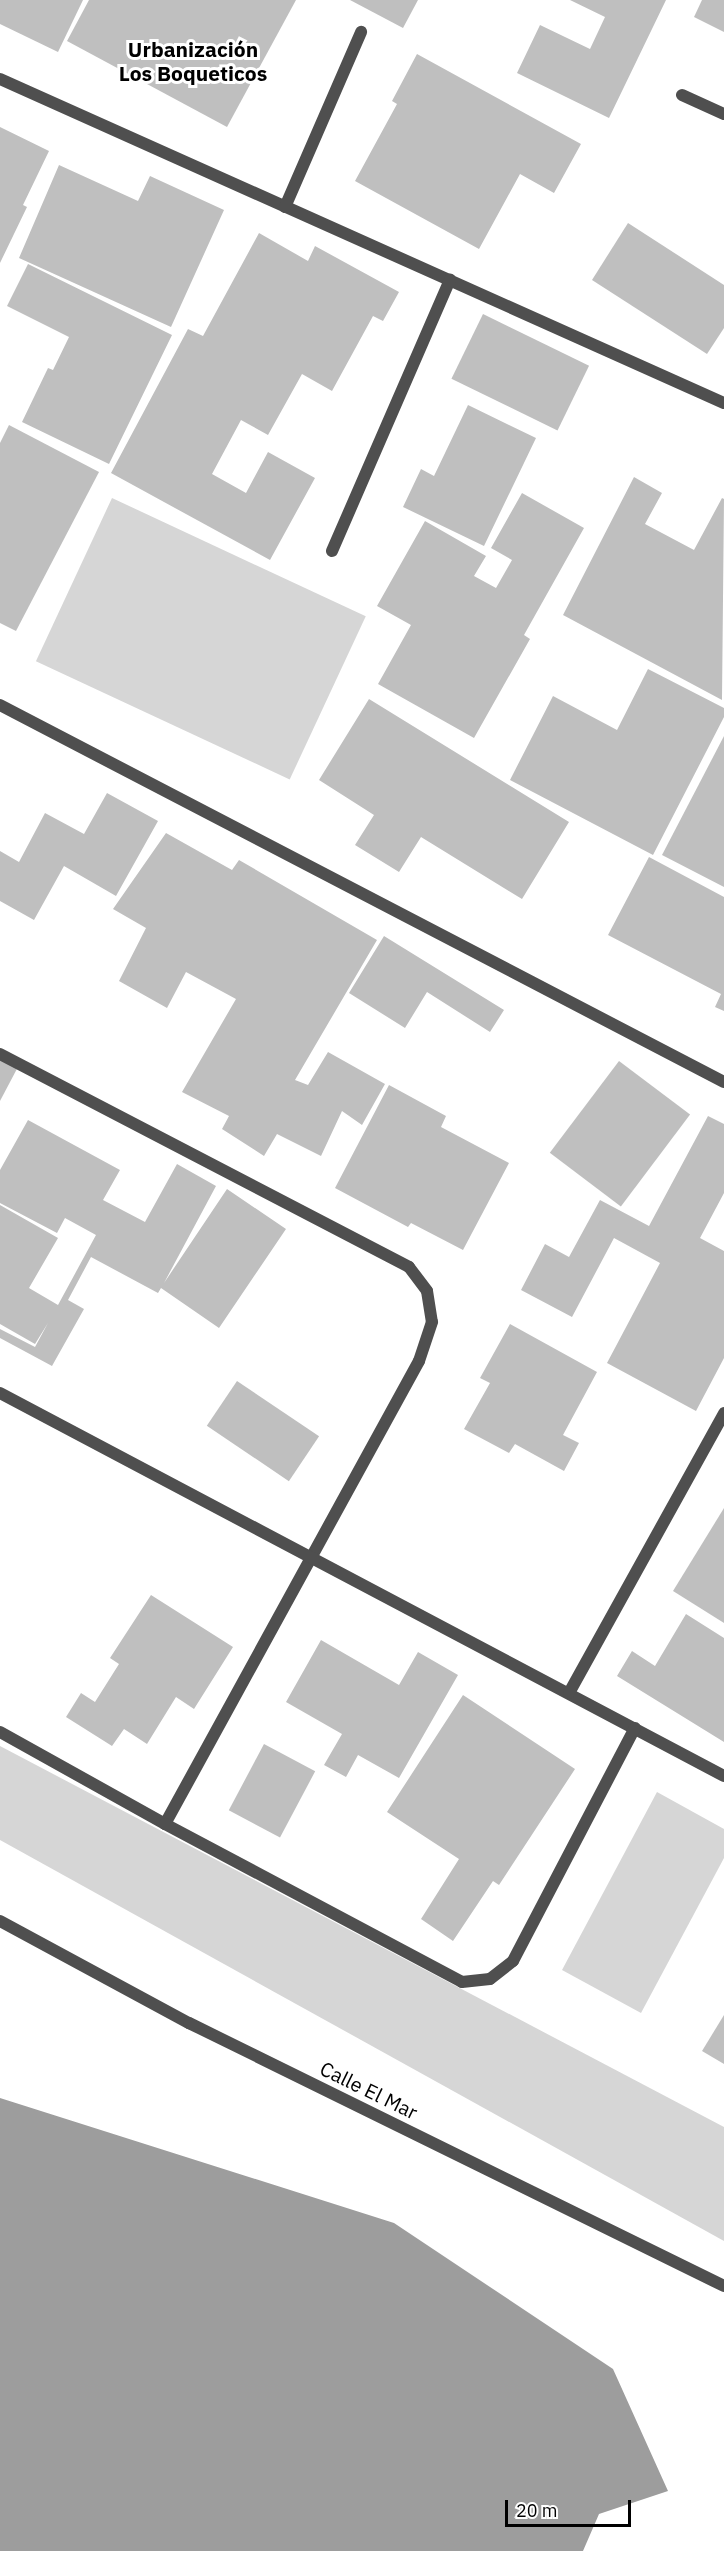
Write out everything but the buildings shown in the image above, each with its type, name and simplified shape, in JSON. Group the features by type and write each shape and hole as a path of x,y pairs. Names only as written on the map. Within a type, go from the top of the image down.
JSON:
{"street":[{"path":"285,207 361,32"},
{"path":"0,79 450,280 722,397"},
{"path":"682,95 724,114"},
{"path":"332,551 450,280"},
{"path":"0,705 724,1082"},
{"path":"0,1054 409,1267 427,1291 432,1322 419,1361 165,1824"},
{"path":"0,1392 724,1776"},
{"path":"569,1693 720,1431 724,1413"},
{"path":"0,1732 165,1824 462,1982 490,1979 513,1960 634,1728"},
{"name":"Calle El Mar","path":"0,1921 189,2023 724,2286"}],"shaded area":[{"path":"112,498 366,616 290,779 36,661"},
{"path":"0,1746 724,2127 724,2241 0,1840"},
{"path":"657,1792 724,1829 724,1858 641,2013 562,1970"},
{"path":"0,2098 394,2223 613,2369 668,2491 599,2514 583,2551 0,2551"}],"district":[{"name":"Urbanización Los Boqueticos","path":"193,61"}]}
